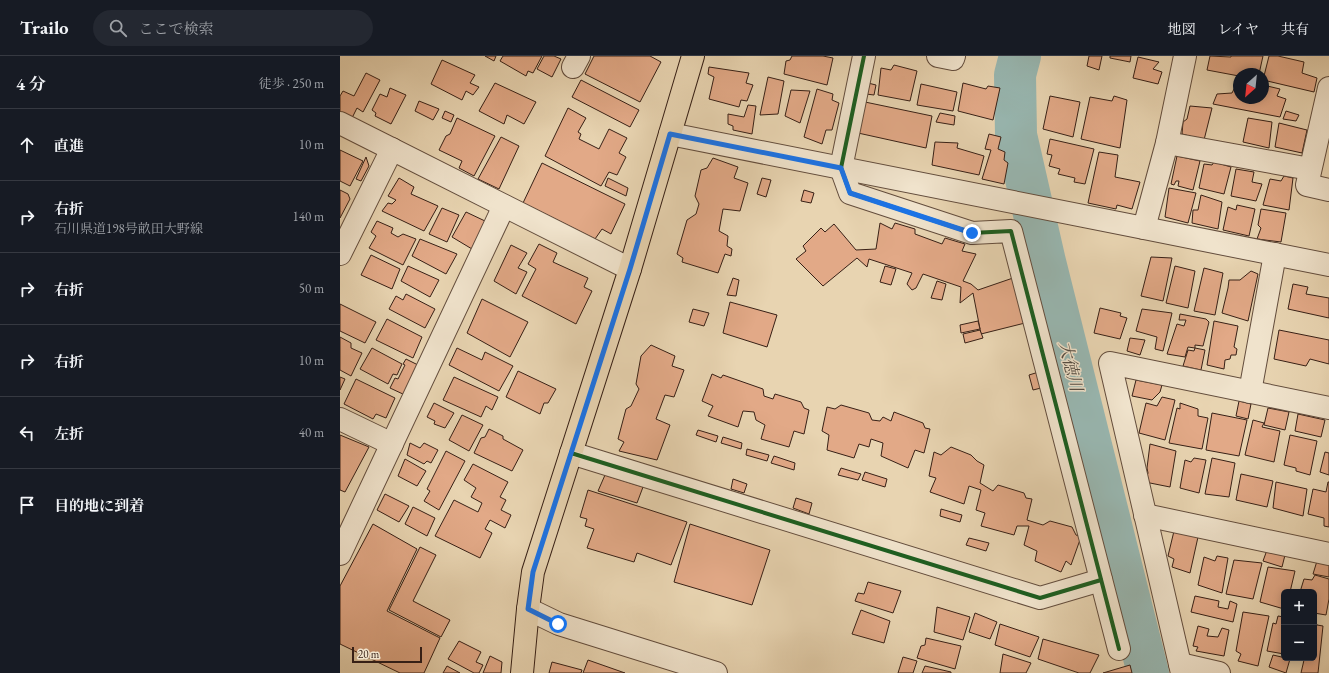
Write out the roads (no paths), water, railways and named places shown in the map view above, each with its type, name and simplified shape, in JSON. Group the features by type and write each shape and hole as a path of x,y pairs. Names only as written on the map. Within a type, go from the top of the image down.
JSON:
{"main road":[{"path":"522,673 533,572 630,269 692,56"}],"street":[{"path":"864,56 841,168 850,193 972,233 1011,231 1119,649"},
{"path":"938,56 953,59 954,56"},
{"path":"1144,228 1167,143 1185,56"},
{"path":"1329,88 1307,185 1329,190"},
{"path":"340,123 630,269"},
{"path":"670,134 1329,265"},
{"path":"1167,143 1310,169"},
{"path":"340,254 392,149"},
{"path":"340,554 504,206"},
{"path":"1250,392 1275,254"},
{"path":"1219,673 1181,668 1110,363 1329,408"},
{"path":"340,419 392,444"},
{"path":"571,453 1040,598 1101,580"},
{"path":"1145,515 1329,554"},
{"path":"528,609 558,624 716,673"}],"waterway":[{"name":"大徳川","path":"1020,56 1015,75 1016,135 1045,262 1148,673"}]}
